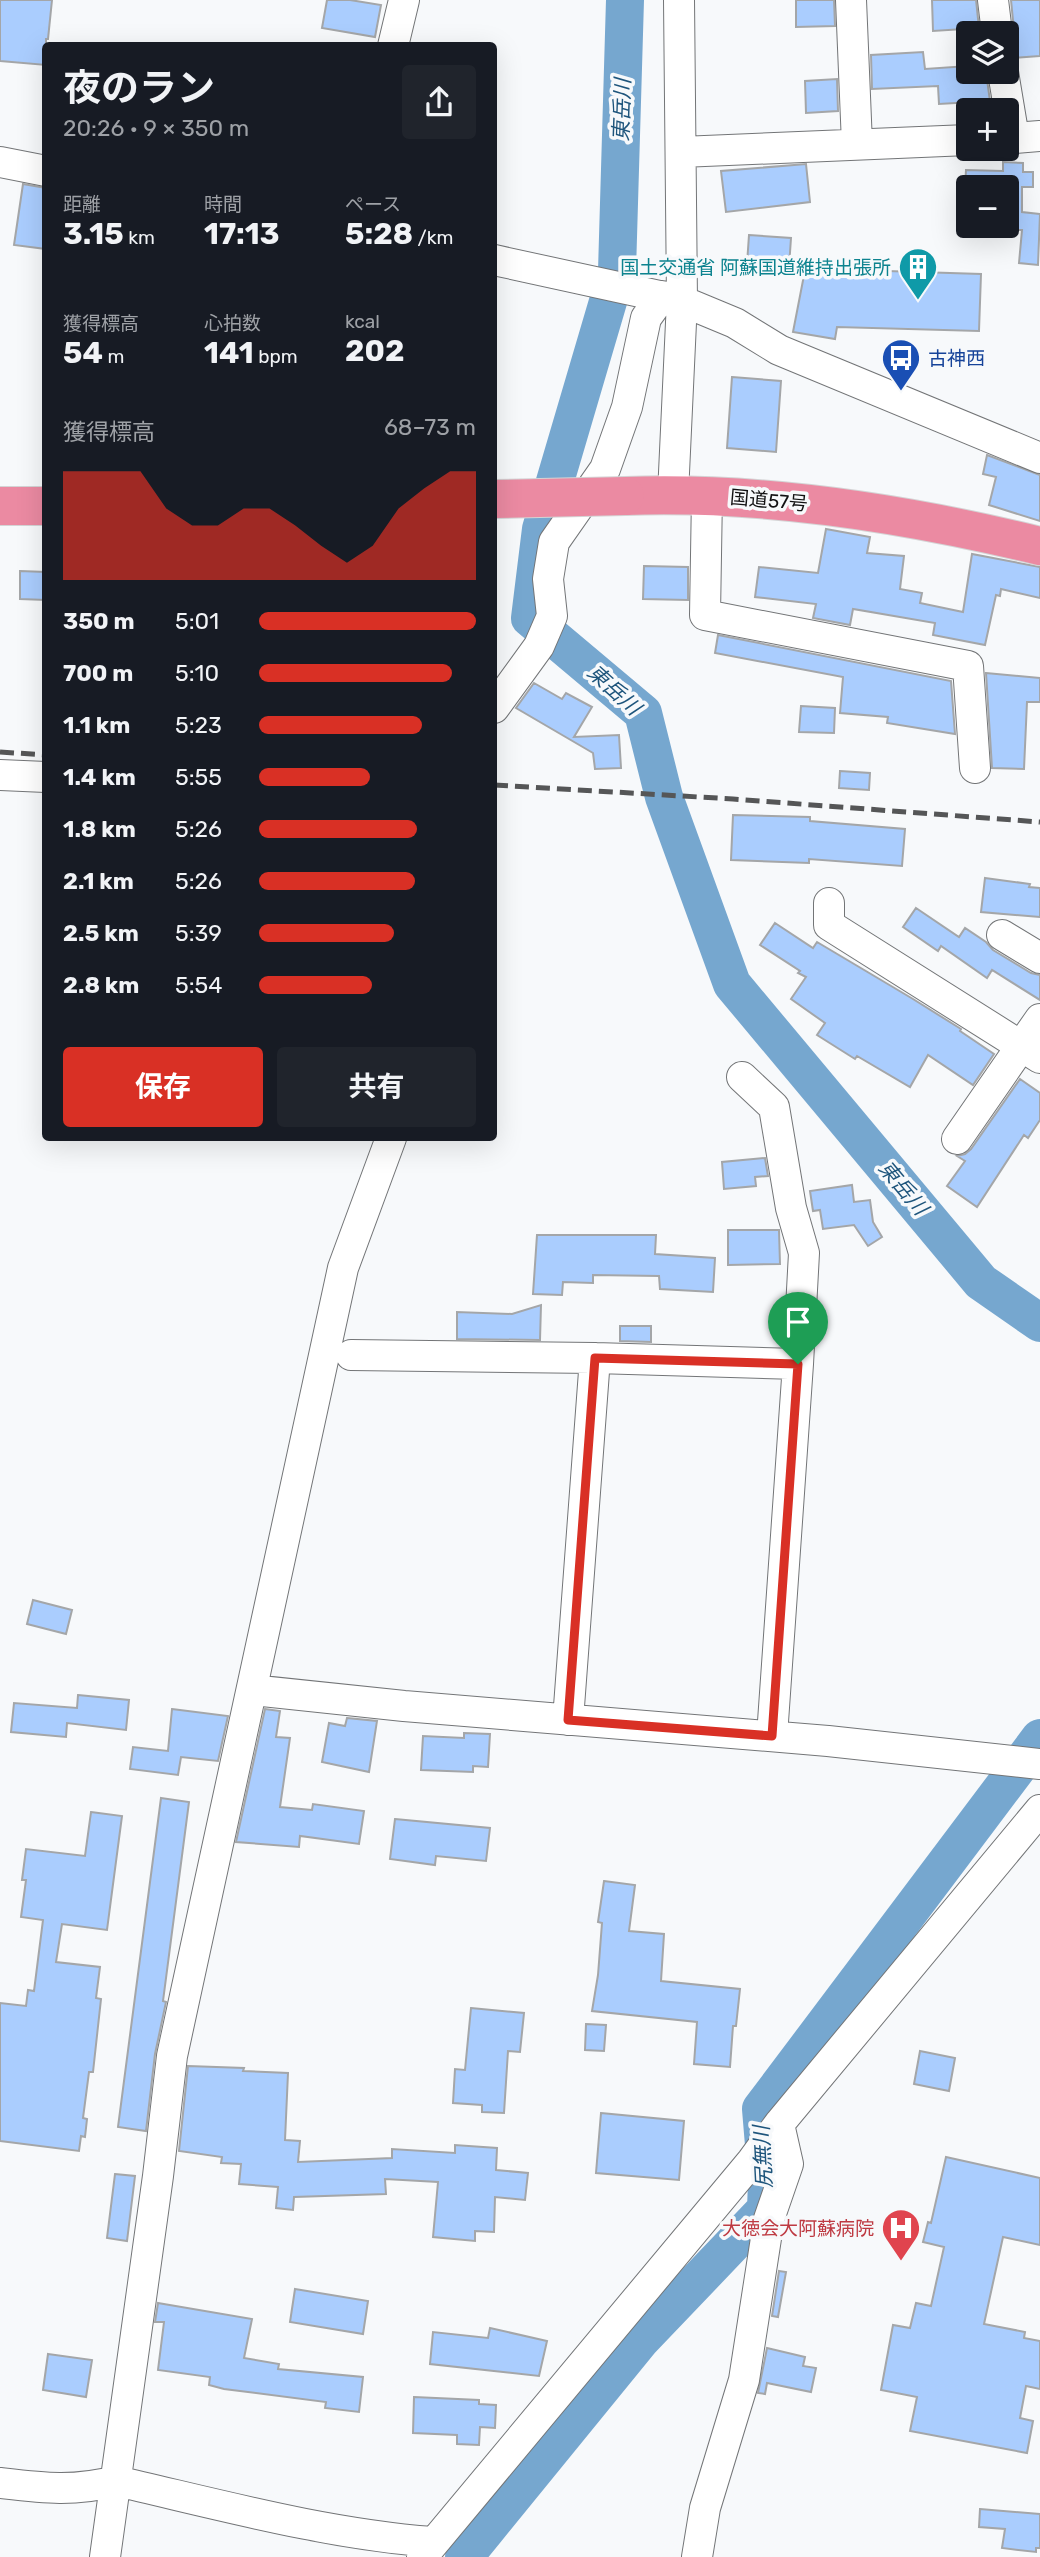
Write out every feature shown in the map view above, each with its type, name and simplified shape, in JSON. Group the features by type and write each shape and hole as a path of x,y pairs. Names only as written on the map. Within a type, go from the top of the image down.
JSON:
{"highway":[{"name":"国道57号","path":"497,499 690,495 744,497 838,507 975,530 1040,546"},
{"path":"0,506 42,506"}],"street":[{"path":"394,42 404,0"},
{"path":"679,0 681,152 663,297 705,615 968,666 975,768"},
{"path":"851,0 857,145"},
{"path":"993,0 996,21"},
{"path":"1006,84 1020,137"},
{"path":"681,152 956,141"},
{"path":"0,162 42,170"},
{"path":"497,261 663,297 735,323 779,350 1040,458"},
{"path":"497,704 539,646 552,616 548,579 554,542 605,469 626,407 646,318 663,297"},
{"path":"0,775 42,777"},
{"path":"830,903 829,925 1031,1052"},
{"path":"1002,935 1040,958"},
{"path":"957,1139 1031,1052 1040,1019"},
{"path":"742,1077 774,1107 791,1208 804,1253 772,1736"},
{"path":"106,2557 172,2056 343,1268 390,1141"},
{"path":"351,1355 798,1364"},
{"path":"568,1720 595,1358"},
{"path":"252,1690 290,1696 772,1736 1029,1762"},
{"path":"0,2483 50,2489 86,2489 116,2481 428,2550 1040,1810"},
{"path":"697,2557 705,2508 744,2380 769,2220 788,2164 776,2128"}],"building":[{"path":"0,0 52,0 48,39 42,42 42,65 0,61"},
{"path":"327,0 350,0 381,5 375,37 322,28"},
{"path":"796,0 834,0 835,26 796,27"},
{"path":"932,0 976,0 978,21 956,21 956,30 933,31"},
{"path":"1011,0 1040,0 1040,56 1019,58 1019,21 1013,21"},
{"path":"923,52 925,69 956,67 956,84 988,84 990,98 956,98 956,103 939,104 938,86 872,89 871,55"},
{"path":"837,79 838,111 806,113 805,81"},
{"path":"1003,162 1023,163 1023,172 1033,172 1033,187 1022,187 1022,212 1040,214 1038,265 1019,263 1022,230 1019,230 1019,175 966,175 966,170 1003,171"},
{"path":"806,164 810,202 726,212 721,171"},
{"path":"23,184 42,187 42,248 14,245"},
{"path":"749,235 791,238 789,267 747,264"},
{"name":"国土交通省 阿蘇国道維持出張所","path":"806,265 856,274 856,270 981,274 979,331 837,327 835,339 793,332"},
{"path":"732,377 781,381 776,452 727,448"},
{"path":"987,455 1040,475 1040,521 989,505 996,477 983,474"},
{"path":"826,529 870,537 867,553 904,556 900,589 922,593 920,603 963,612 972,554 1040,567 1040,598 1001,589 1000,596 996,595 985,645 933,635 935,623 853,609 850,625 813,618 816,604 755,597 759,567 818,573"},
{"path":"644,566 688,567 688,600 643,599"},
{"path":"20,571 42,572 42,600 20,599"},
{"path":"718,635 951,681 955,734 887,723 888,717 840,713 843,677 715,653"},
{"path":"986,673 1040,678 1040,702 1027,702 1024,769 992,768"},
{"path":"534,683 562,699 566,693 592,707 574,737 619,735 621,768 595,769 593,753 516,708"},
{"path":"801,706 835,708 834,733 799,732"},
{"path":"840,771 870,773 869,790 839,788"},
{"path":"733,815 810,817 810,821 905,829 902,866 809,859 809,863 731,860"},
{"path":"985,878 1030,884 1029,887 1040,888 1040,917 981,912"},
{"path":"916,908 959,937 965,928 993,950 1031,973 1040,975 1040,1000 992,970 987,978 941,946 938,951 903,927"},
{"path":"775,923 813,948 817,942 913,999 961,1029 960,1031 994,1054 973,1085 928,1055 910,1087 857,1056 855,1059 817,1035 825,1023 791,999 806,977 760,945"},
{"path":"1020,1079 1040,1093 1040,1120 1028,1138 1024,1135 977,1207 947,1186 965,1161 957,1156 971,1149"},
{"path":"765,1158 768,1176 755,1177 756,1186 724,1189 722,1162"},
{"path":"852,1185 854,1202 870,1200 873,1222 882,1237 868,1246 854,1225 823,1229 820,1210 813,1211 810,1191"},
{"path":"728,1230 779,1230 780,1264 728,1265"},
{"path":"537,1235 656,1235 655,1254 715,1258 713,1292 660,1289 659,1276 593,1275 593,1283 563,1282 562,1295 533,1294"},
{"path":"541,1305 540,1340 457,1339 457,1312 512,1314"},
{"path":"620,1326 651,1326 651,1342 620,1341"},
{"path":"33,1600 72,1610 66,1634 27,1624"},
{"path":"78,1695 129,1700 126,1730 67,1723 66,1737 11,1732 14,1703 77,1708"},
{"path":"172,1709 228,1716 218,1761 181,1757 178,1775 130,1769 133,1747 168,1751"},
{"path":"265,1709 280,1711 276,1737 290,1738 280,1807 312,1810 313,1804 364,1811 359,1844 300,1836 299,1847 236,1842"},
{"path":"347,1718 377,1721 369,1772 322,1762 329,1723 345,1726"},
{"path":"464,1733 490,1734 488,1767 473,1766 473,1772 421,1770 423,1736 464,1738"},
{"path":"161,1798 189,1802 163,2001 166,2002 155,2054 146,2131 118,2127"},
{"path":"91,1812 122,1816 107,1930 62,1924 56,1962 100,1967 96,1998 101,1999 93,2072 89,2072 83,2118 87,2119 85,2137 81,2136 79,2151 0,2141 0,2003 26,2006 28,1990 34,1991 43,1920 21,1917 26,1880 22,1880 26,1849 85,1856"},
{"path":"395,1819 490,1828 486,1861 436,1856 435,1865 390,1859"},
{"path":"604,1881 635,1885 629,1931 664,1934 661,1981 740,1989 736,2026 733,2026 730,2067 694,2064 697,2022 592,2011 598,1975 602,1923 598,1922"},
{"path":"471,2008 524,2013 520,2052 508,2051 504,2113 482,2112 482,2105 453,2103 455,2069 465,2070"},
{"path":"586,2024 606,2025 604,2051 585,2050"},
{"path":"920,2051 955,2058 949,2091 914,2084"},
{"path":"188,2066 288,2073 285,2140 300,2141 298,2162 392,2158 392,2149 455,2153 455,2145 497,2148 496,2170 528,2173 525,2200 495,2197 494,2232 475,2231 475,2241 433,2237 438,2182 385,2179 386,2194 294,2197 293,2210 276,2208 278,2187 239,2184 241,2164 221,2163 222,2157 179,2151"},
{"path":"601,2113 684,2121 679,2180 596,2173"},
{"path":"946,2157 1040,2178 1040,2245 1003,2237 984,2324 1025,2332 1024,2338 1040,2341 1040,2389 1026,2386 1020,2418 1033,2421 1027,2453 910,2431 917,2397 881,2390 893,2325 910,2328 916,2303 931,2306 944,2247 923,2242 928,2222 931,2223"},
{"path":"115,2174 135,2176 127,2241 107,2238"},
{"path":"779,2271 786,2272 778,2317 772,2316"},
{"path":"295,2289 368,2301 363,2334 290,2322"},
{"path":"158,2303 252,2319 244,2358 279,2364 278,2369 363,2377 359,2412 325,2408 326,2402 224,2389 209,2385 210,2377 158,2370 164,2322 155,2322"},
{"path":"490,2328 547,2341 539,2376 430,2364 433,2332 488,2338"},
{"path":"767,2348 805,2357 803,2366 816,2368 811,2392 767,2383 765,2394 758,2393"},
{"path":"48,2354 92,2360 86,2397 43,2390"},
{"path":"414,2397 479,2400 479,2404 496,2405 495,2428 480,2427 479,2445 457,2444 457,2435 413,2433"},
{"path":"980,2509 1040,2514 1040,2548 1036,2548 1036,2552 1002,2548 1005,2529 979,2527"}],"waterway":[{"name":"東岳川","path":"625,0 617,271 541,529 530,618 643,713 664,797 732,984 981,1282 1040,1323"},
{"name":"尻無川","path":"464,2557 640,2341 766,2209 767,2181 761,2109 1040,1738"}],"railway":[{"path":"0,752 42,755"},
{"path":"497,785 733,799 1040,822"}],"place":[{"name":"国土交通省 阿蘇国道維持出張所","path":"918,301"},
{"name":"古神西","path":"901,392"},
{"name":"大徳会大阿蘇病院","path":"901,2262"}],"route":[{"path":"595,1358 798,1364 772,1736 568,1720 595,1358"}]}
